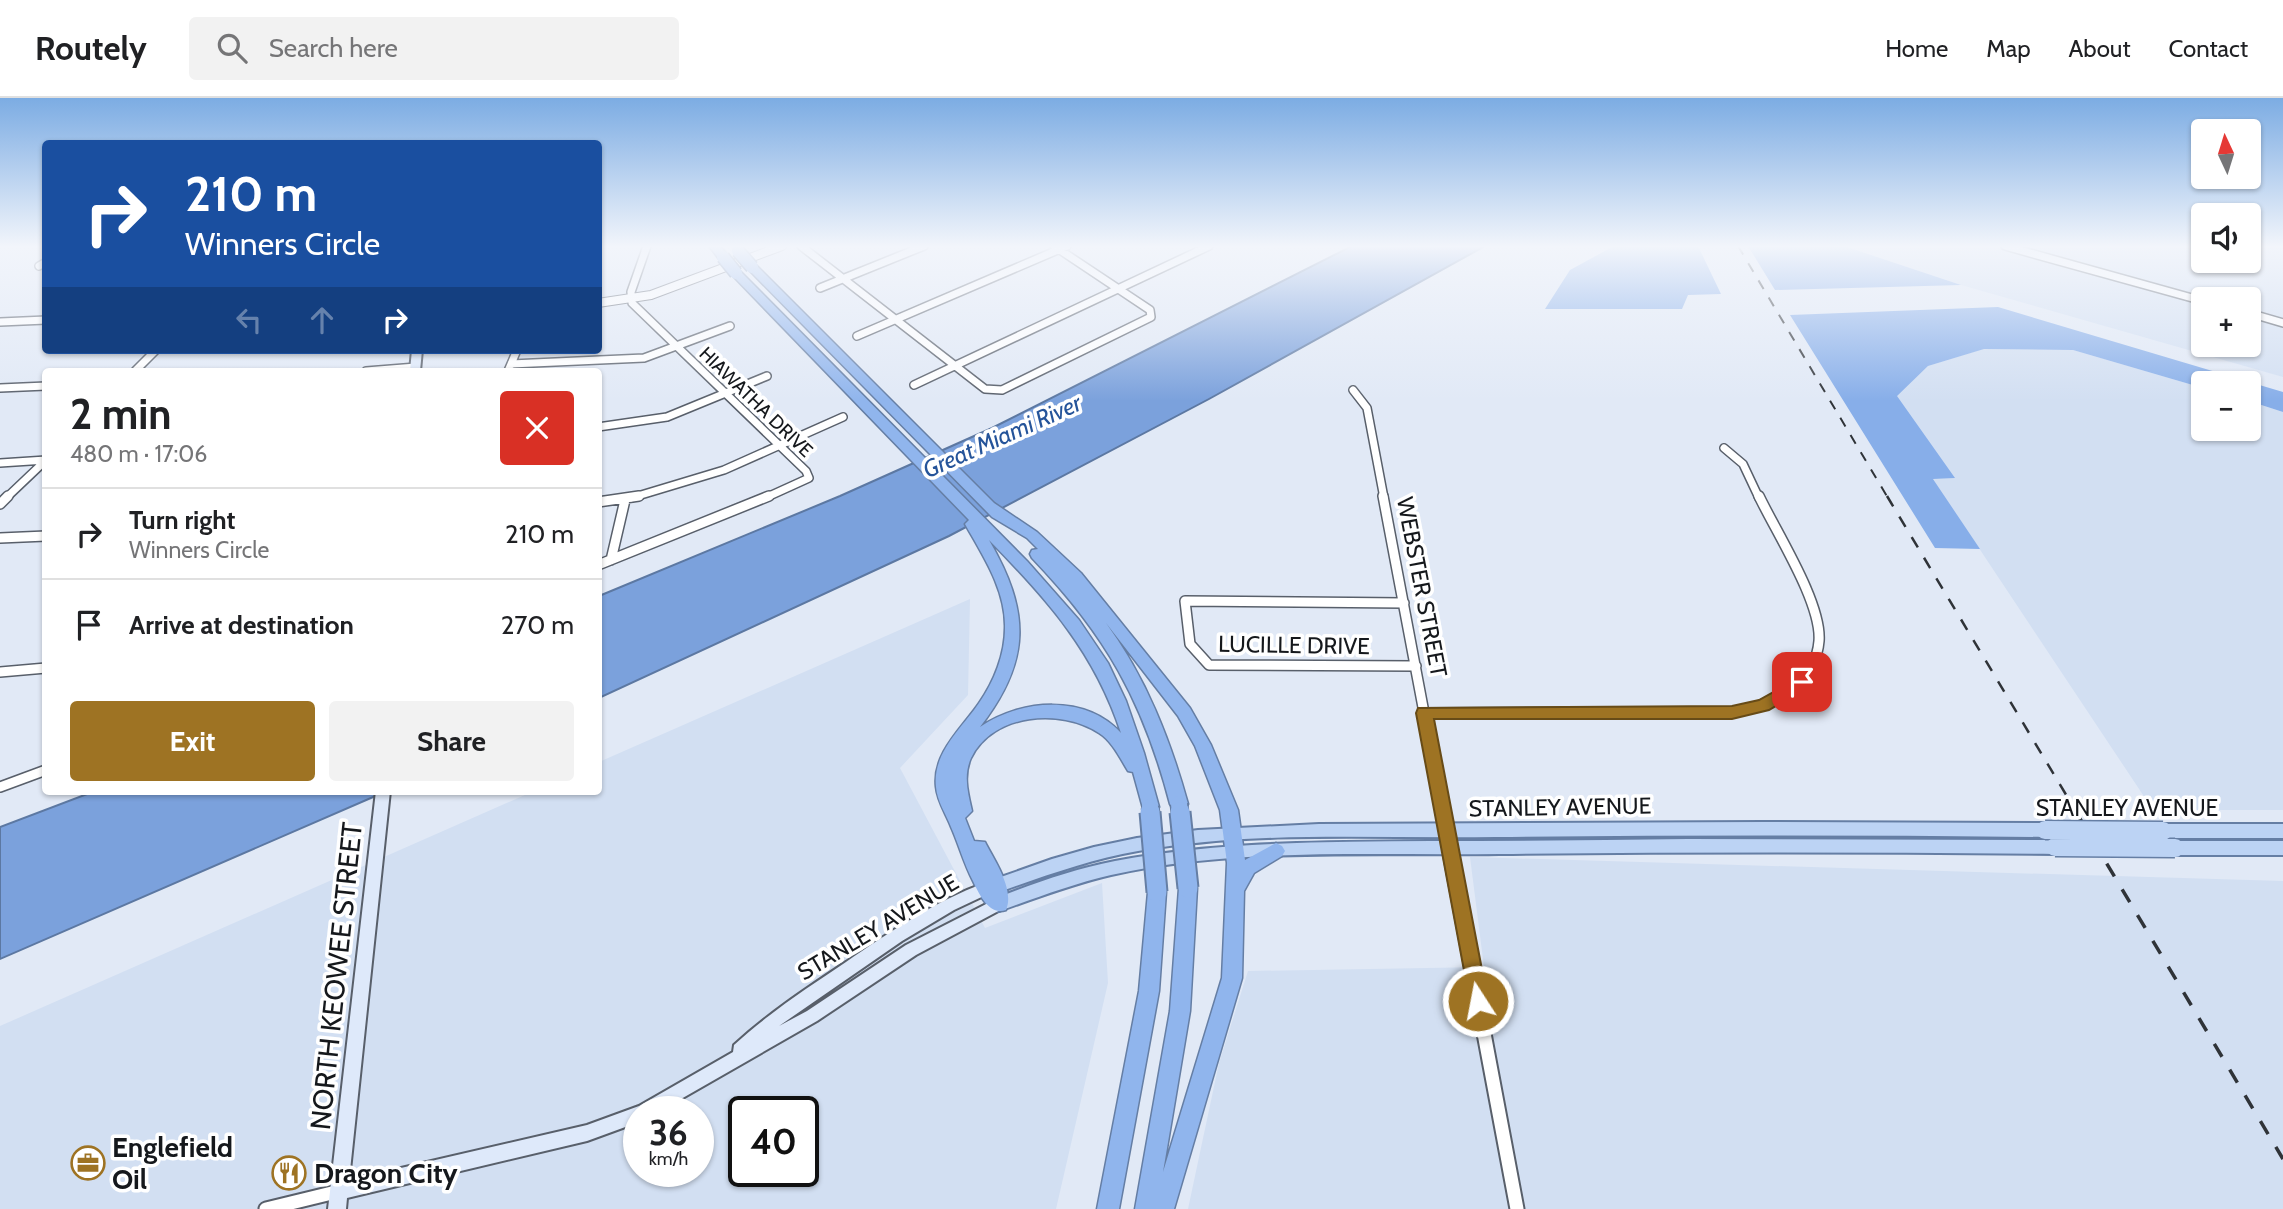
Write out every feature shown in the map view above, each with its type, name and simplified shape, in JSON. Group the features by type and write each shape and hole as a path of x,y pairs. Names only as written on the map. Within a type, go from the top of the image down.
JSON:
{"highway":[{"path":"760,298 961,503 999,555 1072,624 1101,664 1119,702 1150,807 1157,892 1149,991 1108,1209"},
{"path":"782,298 989,506 1028,538 1107,612 1184,712 1217,778 1229,810 1235,843 1236,887 1231,978 1163,1209"},
{"path":"1028,538 1090,612 1125,663 1154,719 1179,804 1188,888 1180,1011 1146,1209"},
{"path":"994,893 944,787 946,766 960,737 985,708 1002,677 1010,651 1010,606 999,555"},
{"path":"994,893 959,801 957,775 962,756 978,736 1001,720 1045,710 1087,717 1107,729 1121,744 1145,785"},
{"path":"1236,887 1248,867 1276,850"}],"main road":[{"name":"NORTH KEOWEE STREET","path":"339,1200 383,795"},
{"name":"STANLEY AVENUE","path":"673,1096 730,1060 812,1016 994,893 1051,884 1124,864 1235,843 1446,831 1712,828 2283,831"},
{"name":"STANLEY AVENUE","path":"1235,843 1276,850 1718,845 2283,848"},
{"path":"339,1200 587,1133 623,1120"}],"street":[{"path":"602,303 637,298"},
{"path":"867,298 985,390 994,392 1026,379 1150,317 1150,310 1132,298"},
{"path":"857,335 942,298"},
{"path":"914,385 1097,298"},
{"name":"HIAWATHA DRIVE","path":"611,560 730,514 808,478 806,471 676,348 631,300"},
{"path":"2261,317 2283,323"},
{"path":"0,322 42,320"},
{"path":"510,368 631,359 676,348 730,326"},
{"path":"138,368 152,354"},
{"path":"602,427 655,420 767,376"},
{"path":"0,388 42,386"},
{"name":"WEBSTER STREET","path":"1353,390 1367,408 1517,1209"},
{"path":"602,502 625,500 709,477 843,417"},
{"path":"1424,713 1732,712 1772,702 1802,682 1815,663 1818,651 1820,637 1814,607 1743,464 1724,448"},
{"path":"0,463 42,460"},
{"path":"0,504 42,464"},
{"path":"602,563 611,560 625,500"},
{"path":"0,538 42,536"},
{"name":"LUCILLE DRIVE","path":"1404,603 1185,601 1190,644 1209,665 1416,666"},
{"path":"0,672 42,668"},
{"path":"0,787 42,771"},
{"path":"266,1209 339,1200"}],"shaded area":[{"path":"1552,298 1687,298 1682,309 1545,309"},
{"path":"2006,298 2191,298 2191,351"},
{"path":"2261,298 2283,298 2283,377 2213,357 2261,357"},
{"path":"1998,307 2213,371 2191,371 2191,384 2073,350 1984,349 1928,366 1897,396 1955,478 1933,479 1980,549 1935,548 1790,315"},
{"path":"1983,349 2073,350 2191,384 2191,441 2261,441 2261,405 2283,412 2283,810 2153,810 1933,479 1954,478 1896,396 1928,366"},
{"path":"2261,385 2283,392 2283,412 2261,405"},
{"path":"970,599 968,695 900,768 985,928 1102,883 1108,983 1056,1209 0,1209 0,1026 525,795 602,795 602,761"},
{"path":"1470,857 2283,881 2283,1209 1188,1209 1219,1063 1248,971 1484,967"}],"water":[{"name":"Great Miami River","path":"1249,298 1391,298 1209,399 949,536 602,697 602,595 840,496 992,428"},
{"path":"84,795 378,795 0,959 0,827"}],"railway":[{"path":"1769,298 1888,498"},
{"path":"1887,496 2077,813"},
{"path":"2076,812 2283,1159"}],"place":[{"name":"Englefield Oil","path":"88,1163"},
{"name":"Dragon City","path":"289,1173"}],"route":[{"path":"1478,1001 1424,713 1732,712 1780,698 1802,682"}]}
